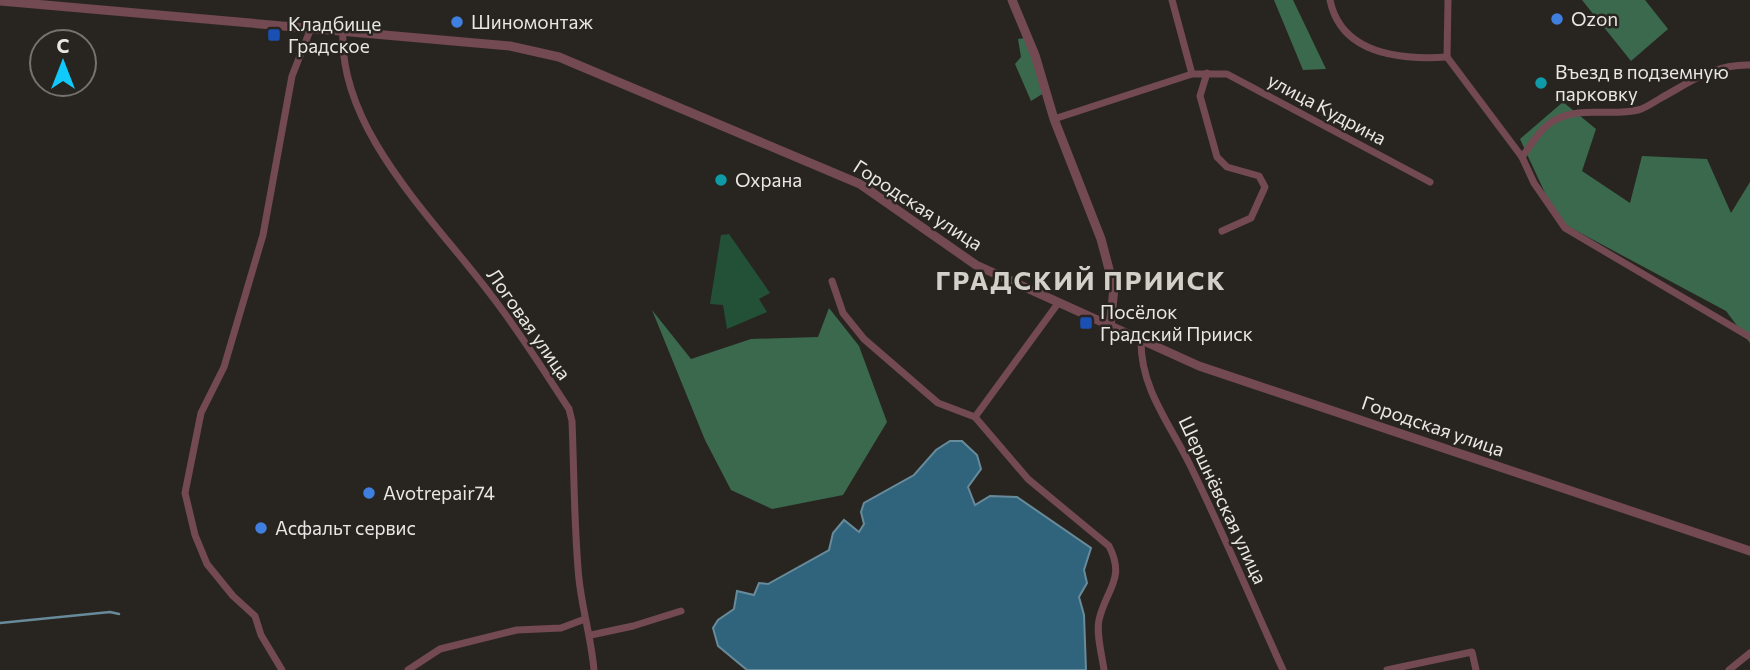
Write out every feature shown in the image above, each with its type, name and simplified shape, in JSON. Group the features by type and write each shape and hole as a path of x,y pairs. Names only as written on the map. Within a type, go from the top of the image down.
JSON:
{"street":[{"path":"1012,0 1035,55 1054,119 1101,239 1113,279 1110,327"},
{"path":"1054,119 1192,74 1172,0"},
{"path":"1331,0 1334,20 1359,44 1398,57 1447,57"},
{"path":"1448,0 1447,57 1522,158 1534,183 1564,228 1750,337"},
{"name":"Городская улица","path":"0,1 510,46 559,57 860,184 976,265 1141,342 1199,366 1750,551"},
{"path":"282,670 261,635 254,615 233,596 207,564 195,535 185,493 201,413 224,367 263,235 292,76 311,28"},
{"name":"Логовая улица","path":"343,31 342,57 364,125 398,175 492,296 569,410 572,421 578,569 585,619 591,635 594,670"},
{"path":"1522,158 1535,138 1552,122 1569,115 1588,110 1639,110 1707,71 1730,65 1750,65"},
{"path":"1207,73 1200,96 1217,157 1227,166 1259,176 1265,187 1251,218 1222,230"},
{"name":"улица Кудрина","path":"1192,74 1227,74 1430,182"},
{"path":"832,281 843,313 864,339 938,403 975,417 1028,479 1109,546 1117,561 1115,582 1098,621 1104,670"},
{"path":"975,417 1059,302"},
{"name":"Шершнёвская улица","path":"1141,342 1141,363 1146,383 1189,465 1283,670"},
{"path":"591,635 633,626 681,611"},
{"path":"408,670 440,649 517,630 561,628 585,619"},
{"path":"1387,670 1472,652 1476,670"},
{"path":"1729,670 1750,653"}],"green space":[{"path":"1274,0 1293,0 1326,69 1303,70"},
{"path":"1582,0 1645,0 1668,29 1631,61"},
{"path":"1025,38 1044,93 1031,101 1015,64 1021,57 1018,39"},
{"path":"1563,102 1596,129 1582,171 1630,203 1642,156 1707,159 1731,213 1750,182 1750,343 1726,311 1558,221 1520,139"},
{"path":"729,234 770,293 759,299 767,312 727,329 723,305 710,304 721,235"},
{"path":"829,308 859,346 887,422 843,495 772,509 731,490 705,440 652,310 691,359 751,339 818,337"}],"water":[{"path":"950,441 962,441 977,455 981,469 968,487 975,505 990,496 1017,497 1091,548 1084,570 1087,583 1079,597 1084,615 1086,670 747,670 718,646 713,628 718,620 734,609 737,591 754,595 759,583 768,584 829,550 833,533 844,520 859,532 864,524 861,512 864,503 914,475 936,450"}],"waterway":[{"path":"0,623 110,612 119,614"}],"place":[{"name":"Ozon","path":"1557,19"},
{"name":"Шиномонтаж","path":"457,22"},
{"name":"Кладбище Градское","path":"274,35"},
{"name":"Въезд в подземную парковку","path":"1541,83"},
{"name":"Охрана","path":"721,180"},
{"name":"Посёлок Градский Прииск","path":"1086,323"},
{"name":"Avotrepair74","path":"369,493"},
{"name":"Асфальт сервис","path":"261,528"}],"district":[{"name":"ГРАДСКИЙ ПРИИСК","path":"1081,281"}]}
